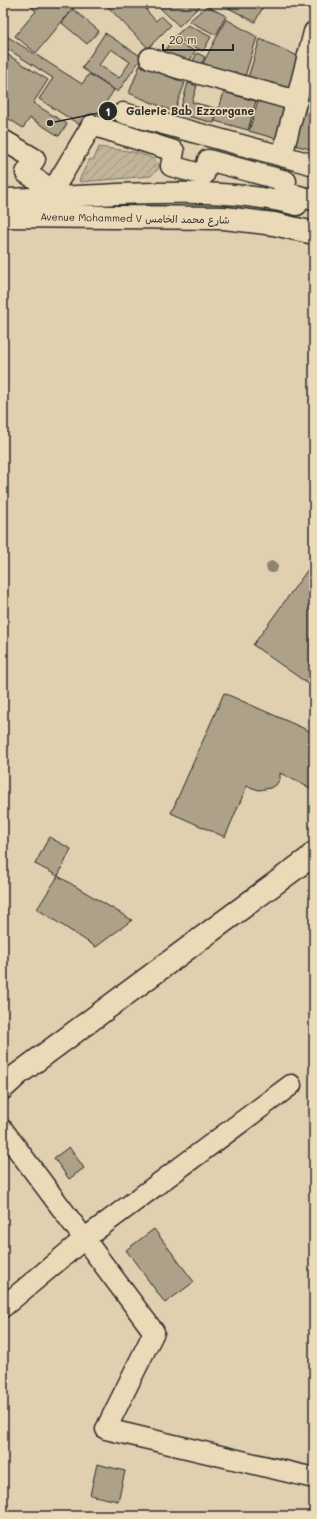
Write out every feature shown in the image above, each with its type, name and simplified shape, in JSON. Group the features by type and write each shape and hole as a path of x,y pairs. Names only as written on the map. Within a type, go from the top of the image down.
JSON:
{"main road":[{"name":"Avenue Mohammed V شارع محمد الخامس","path":"3,216 224,218 274,224 314,233"},
{"path":"3,1088 17,1075 312,857"}],"street":[{"path":"282,156 314,32"},
{"path":"150,58 175,67 297,101"},
{"path":"123,113 314,165"},
{"path":"3,140 35,159 26,173 53,190 92,125 174,151 171,166 204,175 208,160 286,181 283,192 314,200"},
{"path":"3,199 178,192 255,197 282,201 314,210"},
{"path":"3,1307 84,1239 291,1085"},
{"path":"3,1130 154,1332 106,1429 314,1478"}],"shaded area":[{"path":"99,147 148,156 159,164 159,168 151,176 80,182 79,180 89,160 94,159"}],"building":[{"path":"36,3 69,3 74,7 36,53 15,36 36,11 32,8"},
{"path":"104,3 151,3 152,5 146,10 156,21 161,16 171,25 148,48"},
{"path":"159,3 203,3 179,26 157,5"},
{"path":"219,3 265,3 255,22"},
{"path":"207,6 226,16 216,35 189,21"},
{"path":"73,9 99,31 87,44 62,23"},
{"path":"226,19 257,37 243,83 199,71"},
{"path":"188,25 211,37 203,51 174,37"},
{"path":"105,33 142,57 118,92 82,68","holes":["111,49 130,62 119,78 99,65"]},
{"path":"5,35 82,84 89,74 114,90 88,130 39,99 53,78 3,46 3,38"},
{"path":"171,39 195,51 186,68 163,56"},
{"path":"260,39 298,56 291,97 246,84"},
{"path":"3,52 48,80 33,103 67,124 59,136 30,118 23,128 3,115"},
{"path":"197,53 205,57 197,71 190,67"},
{"path":"140,65 185,83 174,112 129,93"},
{"path":"314,67 314,105 305,103"},
{"path":"188,83 197,86 192,102 218,109 214,123 179,114"},
{"path":"224,92 256,101 248,130 215,121"},
{"path":"258,101 285,108 277,139 249,131"},
{"path":"305,103 314,105 314,150 294,145"},
{"path":"314,561 314,688 253,645"},
{"path":"224,693 314,733 314,790 280,773 280,779 276,785 270,788 259,790 247,786 225,837 171,813"},
{"path":"49,837 71,849 58,876 35,864"},
{"path":"58,876 132,920 96,947 37,909"},
{"path":"69,1147 84,1168 69,1179 54,1158"},
{"path":"154,1229 194,1282 165,1303 126,1250"},
{"path":"97,1464 125,1471 118,1501 90,1495"}],"place":[{"name":"Galerie Bab Ezzorgane","path":"50,123"}]}
